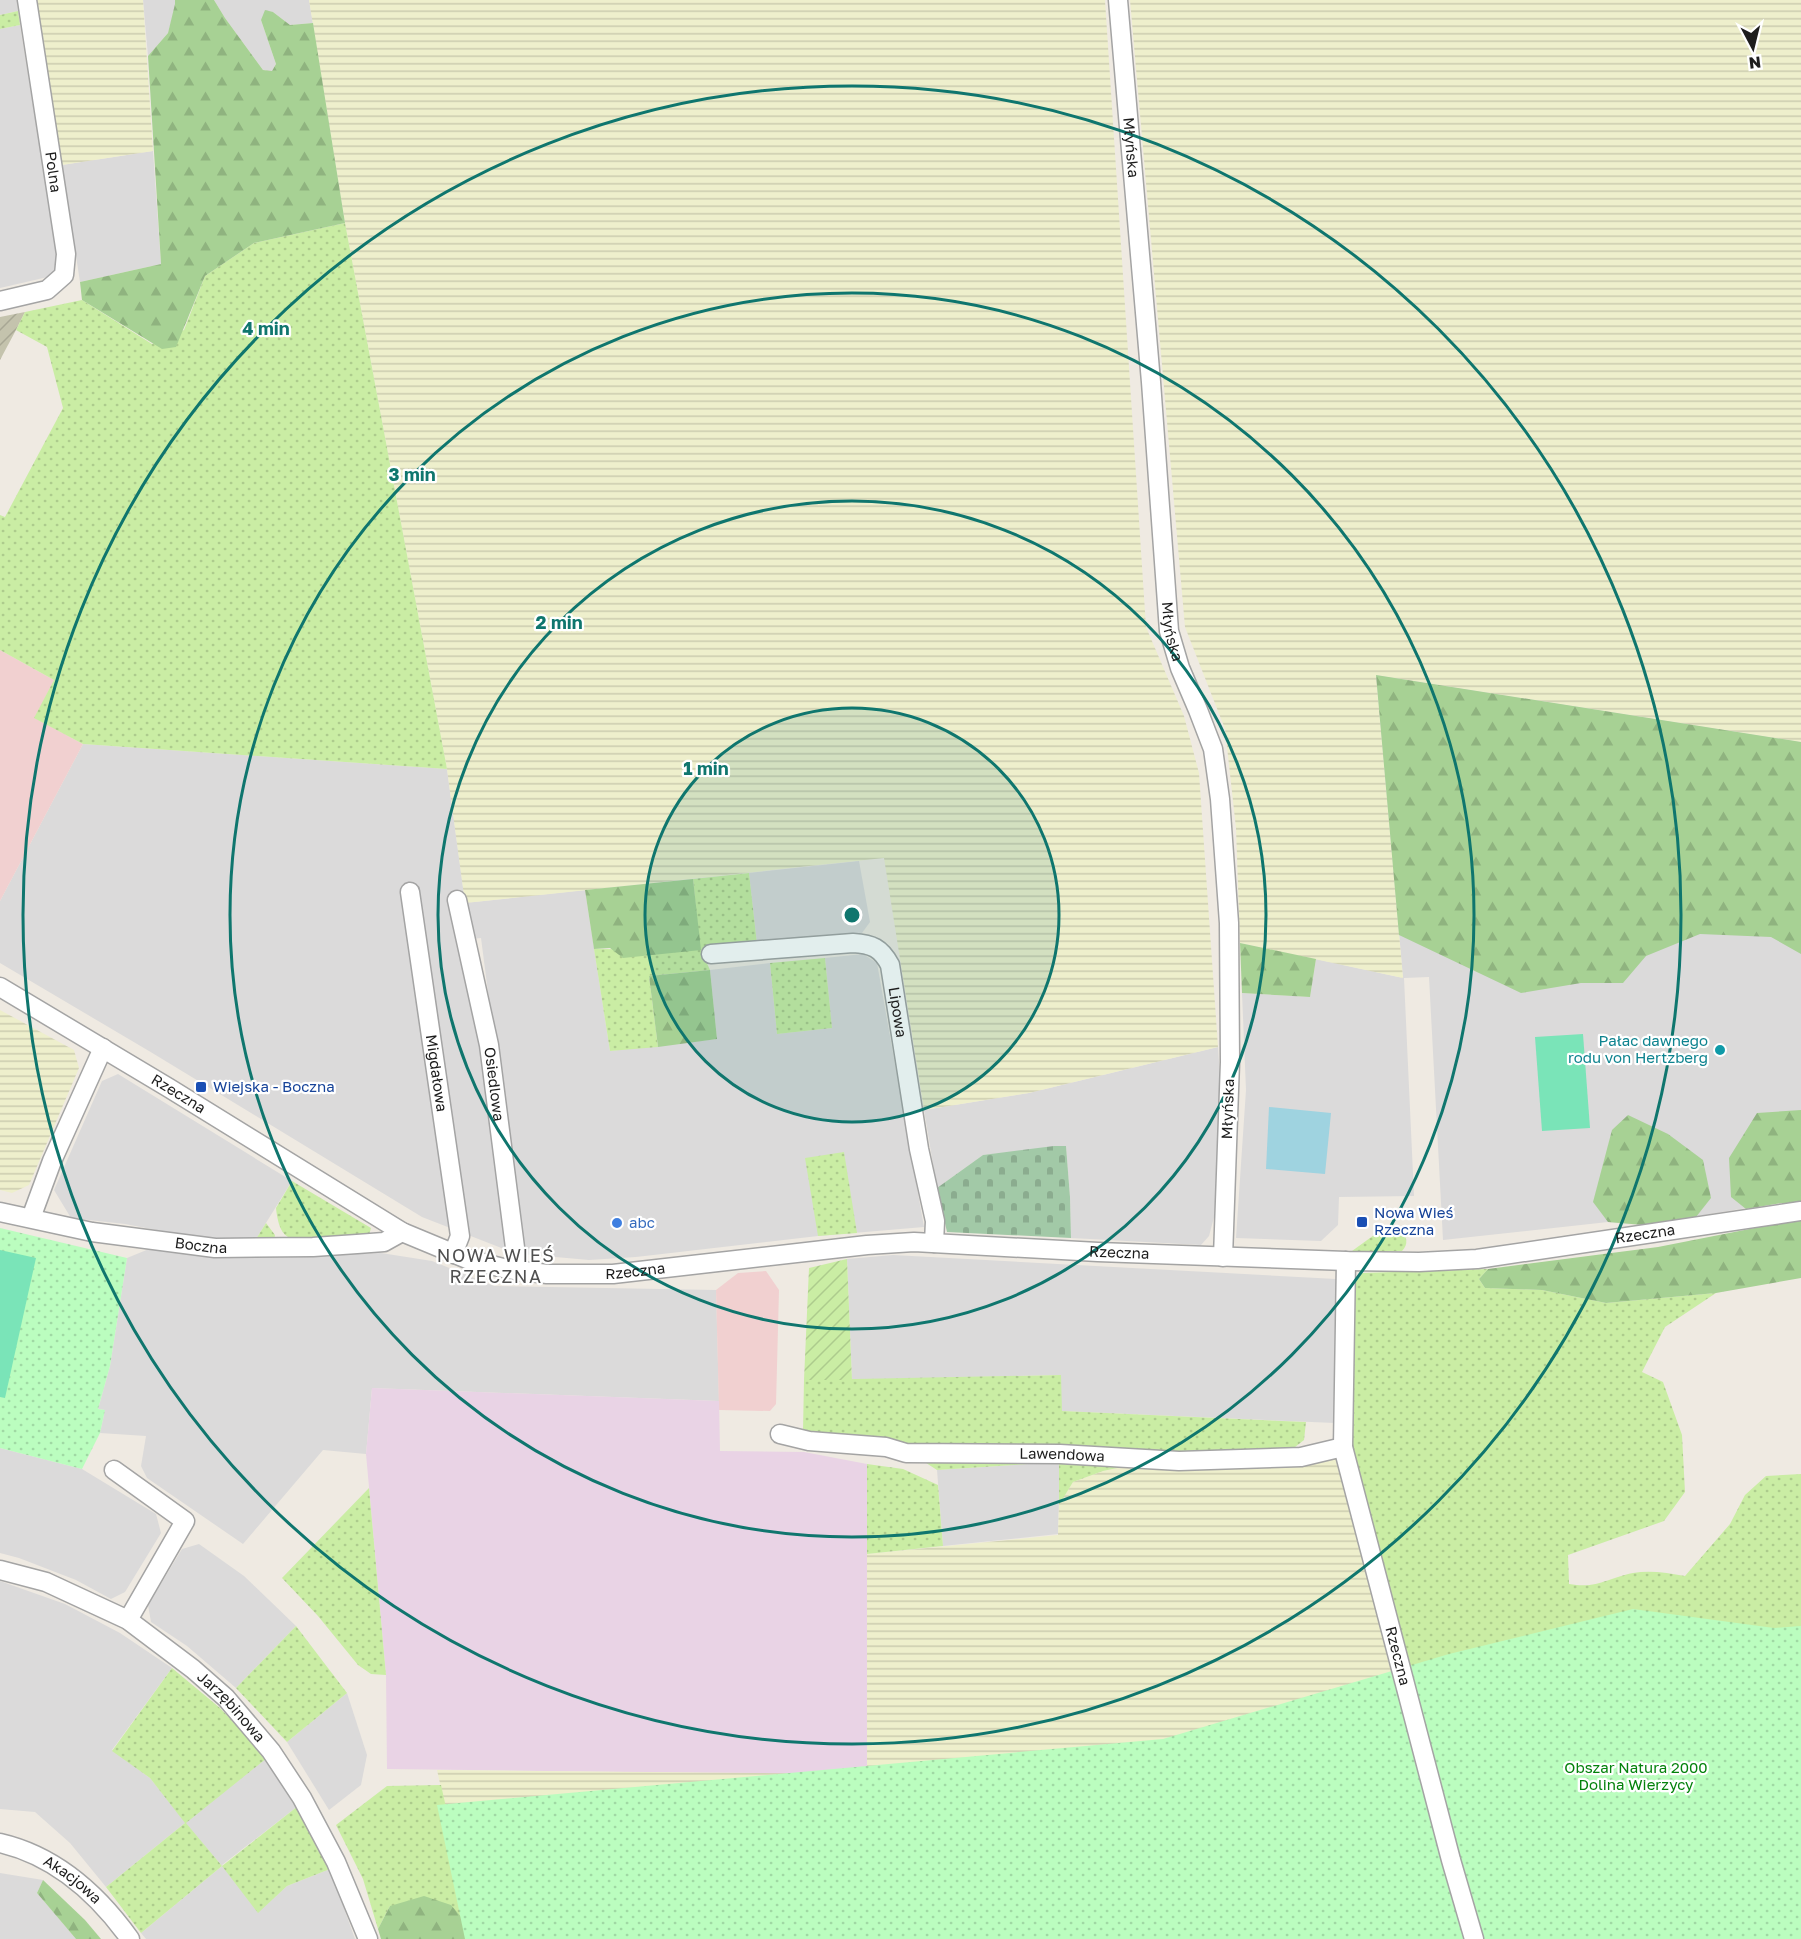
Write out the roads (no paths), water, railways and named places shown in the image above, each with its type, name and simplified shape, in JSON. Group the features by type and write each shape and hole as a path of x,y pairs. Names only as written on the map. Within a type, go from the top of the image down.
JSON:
{"street":[{"name":"Polna","path":"0,301 47,290 64,275 66,254 27,0"},
{"name":"Młyńska","path":"1118,0 1151,381 1168,631 1179,668 1210,742 1220,799 1229,923 1230,1062 1223,1257"},
{"name":"Migdałowa","path":"410,892 460,1236 453,1254"},
{"name":"Osiedlowa","path":"458,900 489,1045 518,1271"},
{"name":"Lipowa","path":"711,954 853,943 875,946 884,954 890,965 919,1149 935,1221 934,1243"},
{"name":"Rzeczna","path":"0,987 402,1232 467,1259 518,1271 547,1274 613,1274 867,1245 914,1242 1223,1257 1419,1262 1477,1258 1801,1211"},
{"path":"31,1218 52,1161 103,1048"},
{"name":"Boczna","path":"0,1212 92,1232 215,1248 313,1247 384,1242 402,1232"},
{"name":"Rzeczna","path":"1346,1261 1344,1447 1451,1860 1474,1939"},
{"name":"Lawendowa","path":"780,1434 809,1441 886,1447 906,1453 1060,1454 1179,1461 1301,1457 1344,1447"},
{"path":"114,1470 185,1521 128,1620"},
{"name":"Jarzębinowa","path":"0,1570 46,1582 128,1620 193,1669 225,1698 271,1751 302,1798 336,1862 368,1939"},
{"name":"Akacjowa","path":"0,1844 37,1855 68,1874 109,1911 130,1939"}],"water":[{"path":"1269,1107 1331,1113 1325,1174 1266,1169"}],"place":[{"name":"Pałac dawnego rodu von Hertzberg","path":"1720,1050"},
{"name":"Wiejska - Boczna","path":"201,1087"},
{"name":"Nowa Wieś Rzeczna","path":"1362,1222"},
{"name":"abc","path":"617,1223"}],"district":[{"name":"NOWA WIEŚ RZECZNA","path":"496,1266"}],"park label":[{"name":"Obszar Natura 2000 Dolina Wierzycy","path":"1636,1776"}]}
